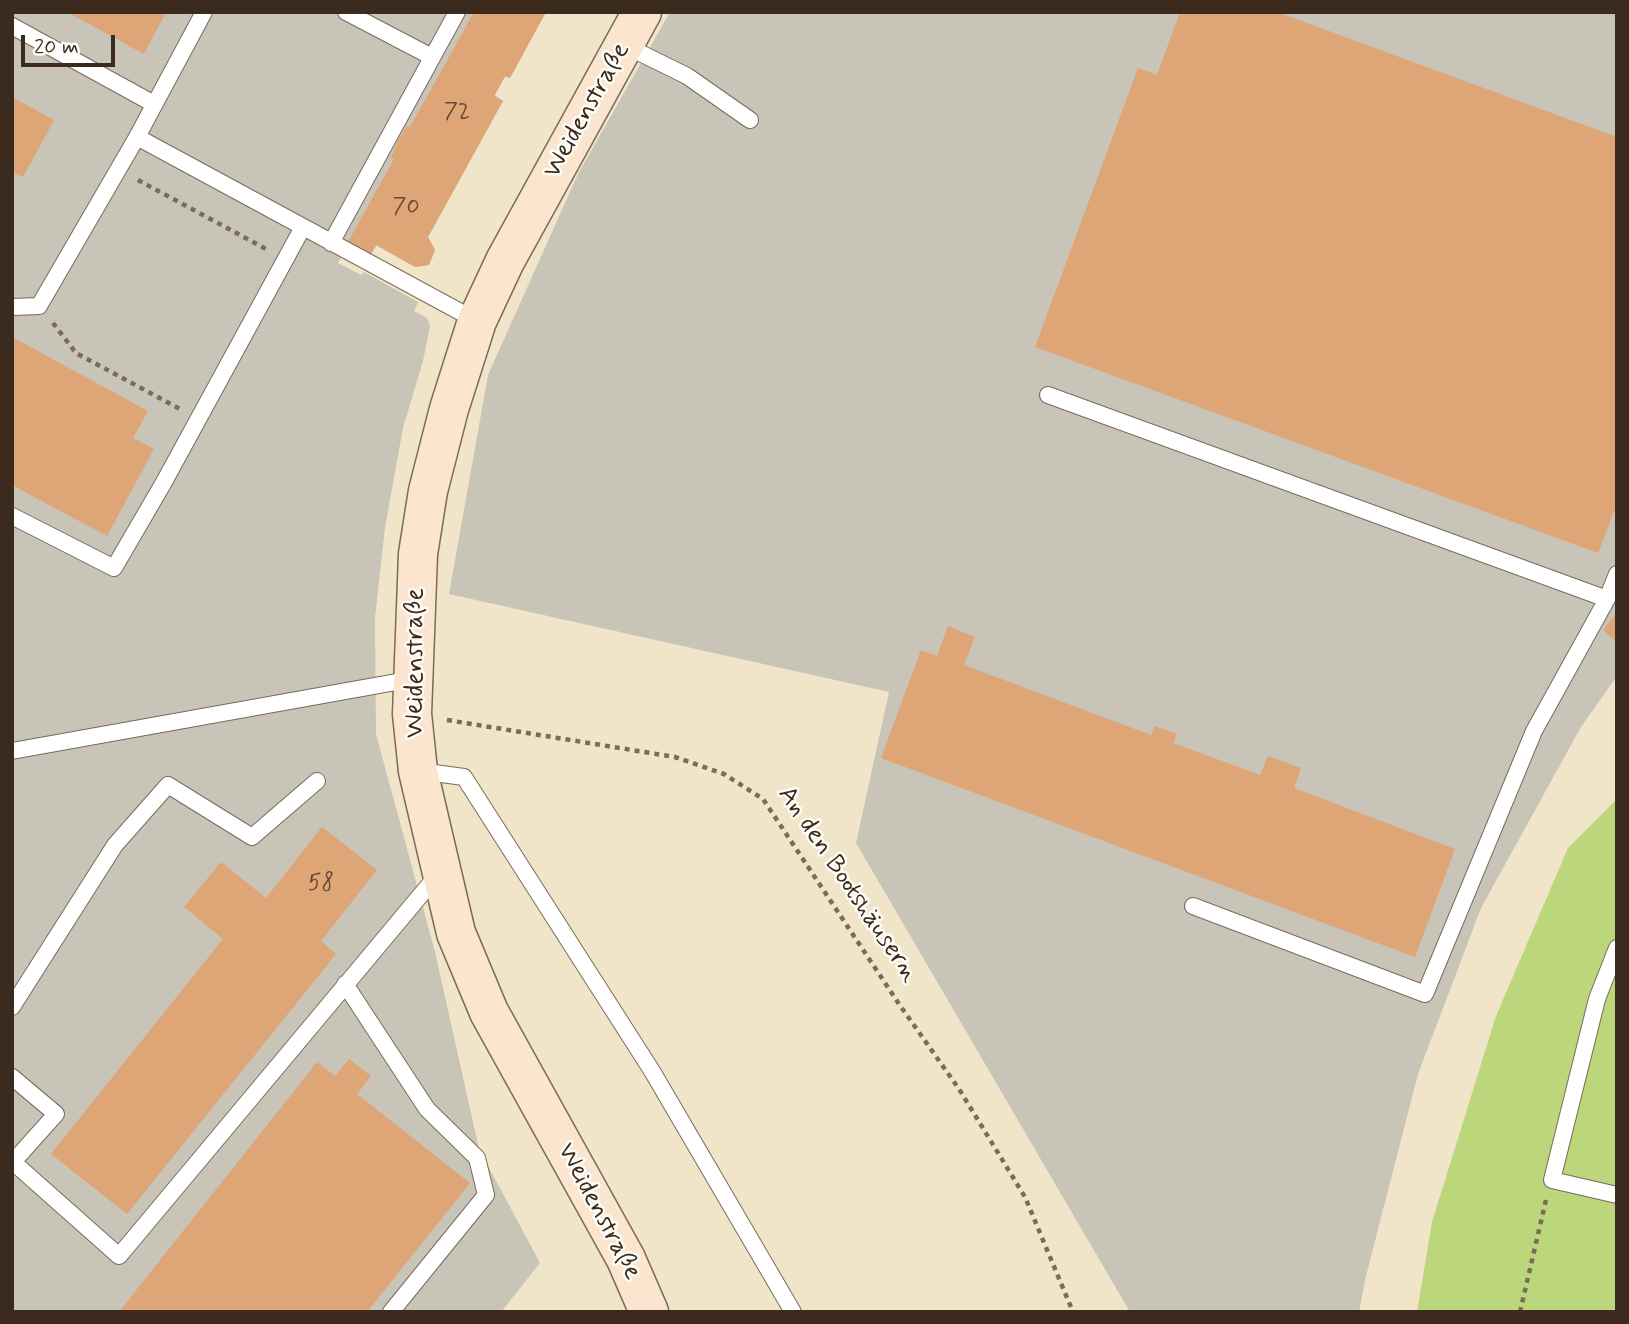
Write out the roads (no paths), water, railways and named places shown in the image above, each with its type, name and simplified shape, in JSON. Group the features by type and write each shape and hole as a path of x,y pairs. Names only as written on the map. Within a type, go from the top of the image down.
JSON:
{"street":[{"name":"Weidenstraße","path":"633,28 505,261 477,321 449,409 428,491 418,554 413,696 418,771 456,933 489,1012 626,1259 649,1312"}],"lane":[{"path":"12,307 39,306 137,137 204,12"},
{"path":"346,12 432,57"},
{"path":"331,243 457,12"},
{"path":"12,26 154,104"},
{"path":"633,28 687,76 750,120"},
{"path":"137,137 477,321"},
{"path":"12,516 114,568 303,227"},
{"path":"1048,395 1607,600"},
{"path":"1193,906 1425,994 1534,732 1607,600 1617,574"},
{"path":"15,746 413,696"},
{"path":"418,771 464,777 652,1071 793,1312"},
{"path":"12,1007 115,845 168,785 252,837 317,781"},
{"path":"12,1077 56,1114 13,1163 119,1256 441,870"},
{"path":"1617,948 1597,999 1552,1180 1617,1195"},
{"path":"345,984 427,1109 477,1158 486,1195 391,1312"}]}
